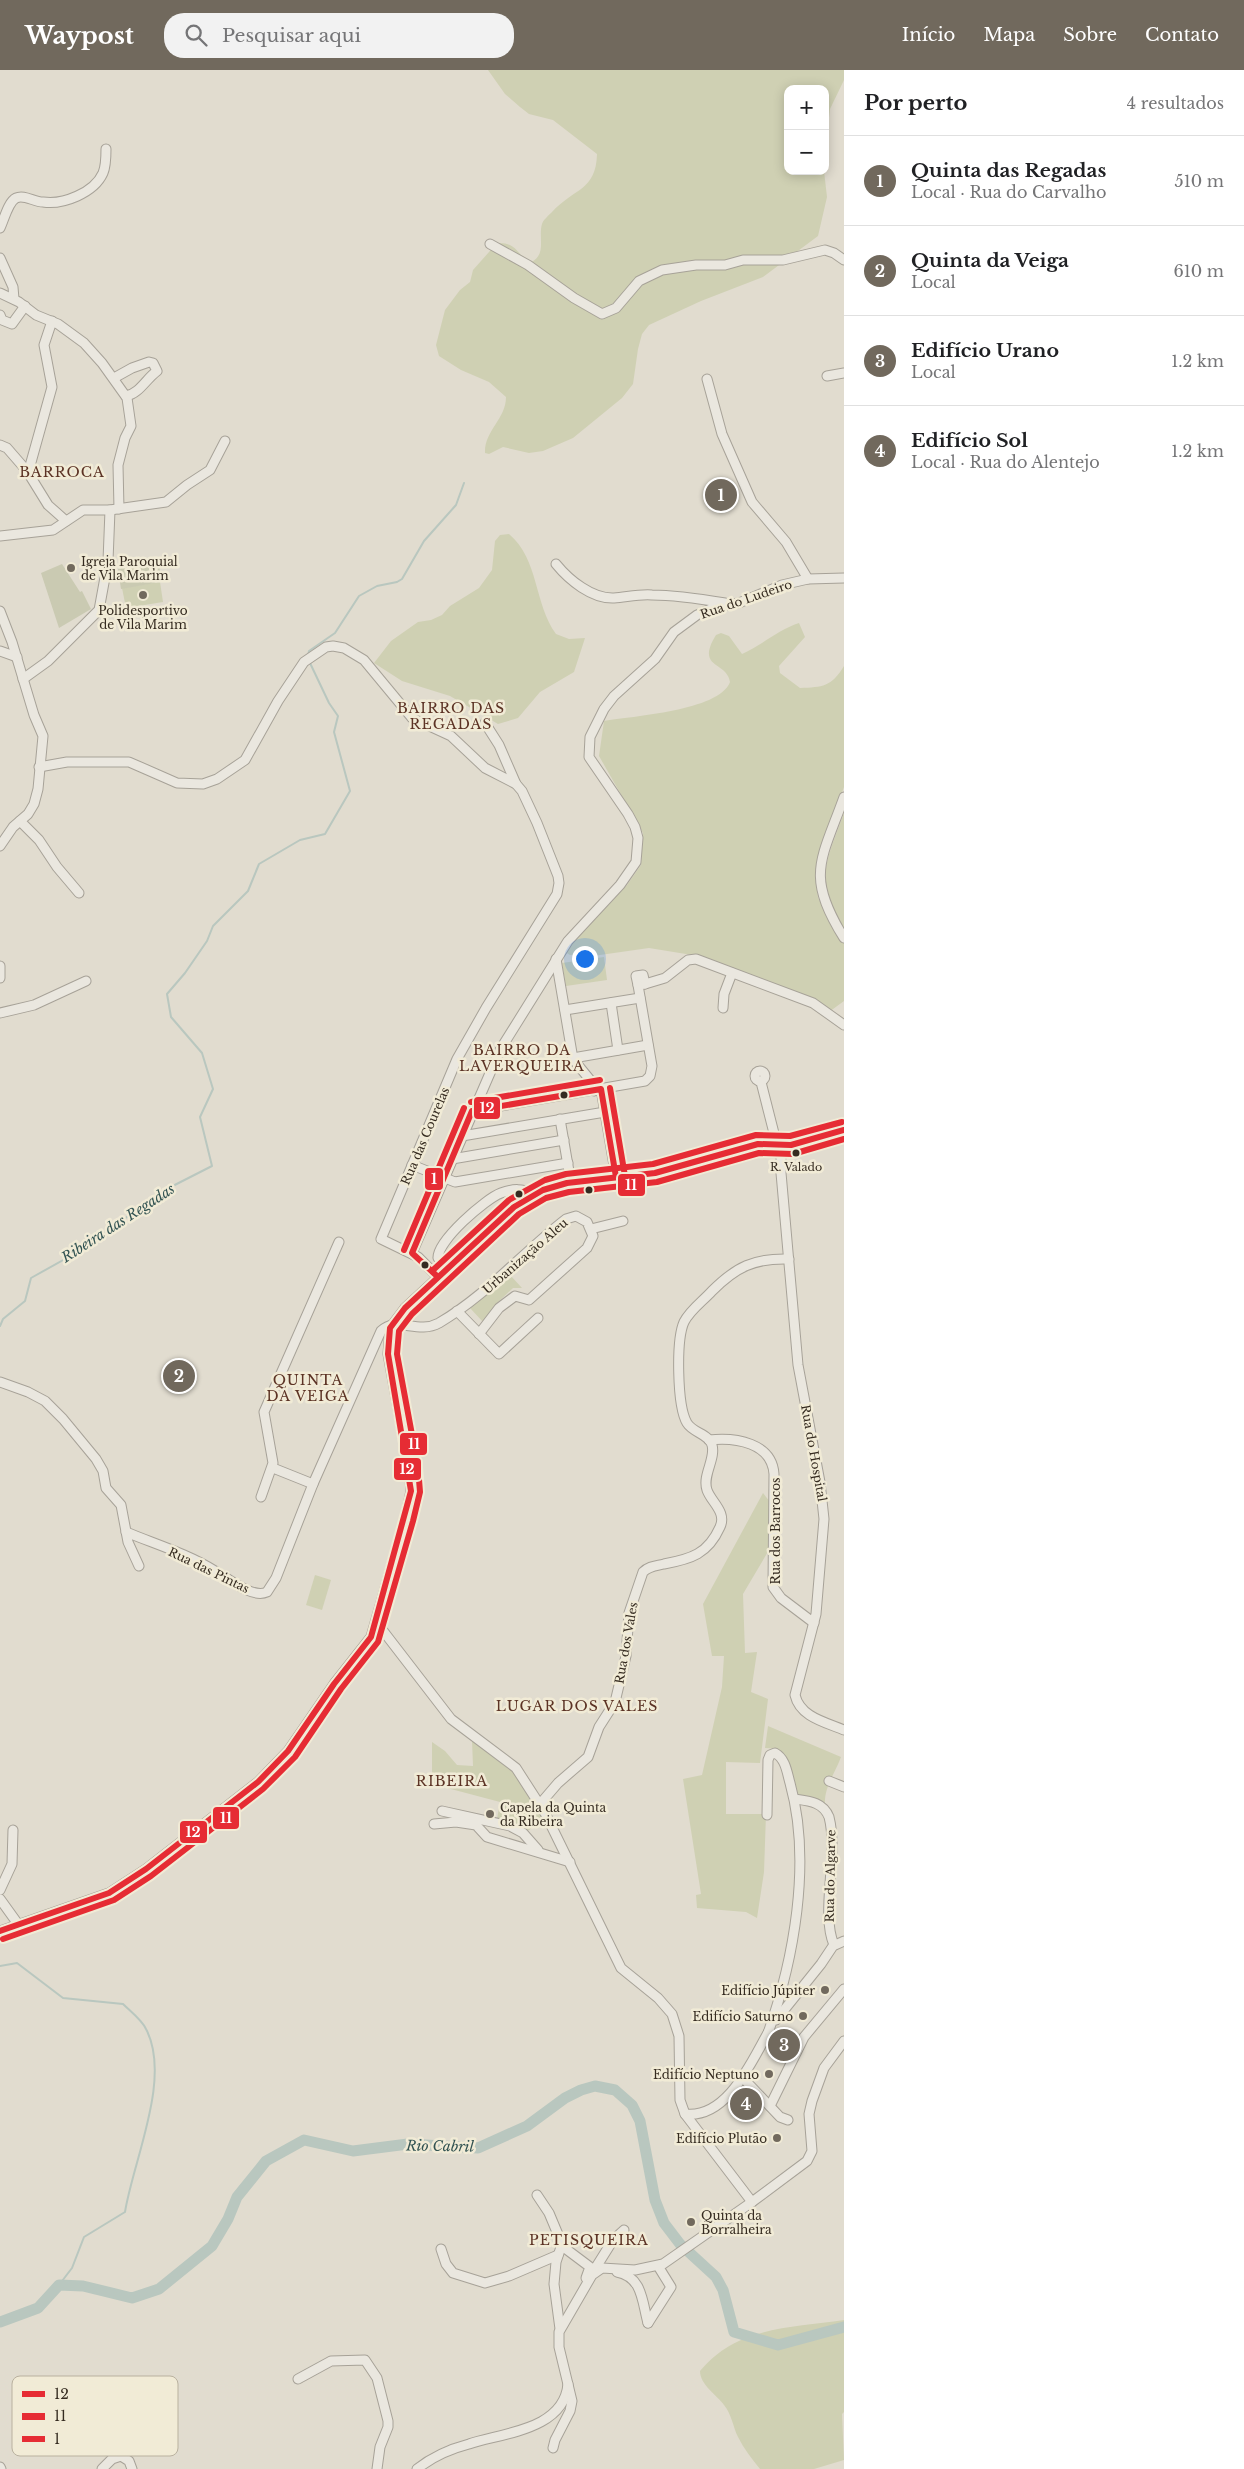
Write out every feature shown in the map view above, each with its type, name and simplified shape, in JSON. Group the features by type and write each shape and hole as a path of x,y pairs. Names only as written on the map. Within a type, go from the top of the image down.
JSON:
{"street":[{"path":"0,228 12,202 18,197 23,196 38,202 57,203 73,198 89,188 102,175 106,150"},
{"path":"490,244 528,265 574,298 602,314 616,308 639,281 662,270 696,265 725,265 743,260 783,260 825,250 834,252 844,260"},
{"path":"0,258 13,287 14,299"},
{"path":"0,293 14,299 34,314 52,321 87,346 114,378 126,396 131,424 118,465 108,561 100,610 48,662 23,680"},
{"path":"0,315 2,320 12,324 25,306"},
{"path":"28,473 52,387 44,345 52,321"},
{"path":"114,378 137,366 149,362 154,364 157,371 146,379 136,392 126,396"},
{"path":"827,376 844,373"},
{"path":"707,379 722,432 753,504 786,542 808,579"},
{"path":"0,536 51,530 83,510 114,510 170,500 184,487 212,468 226,441"},
{"path":"0,445 7,448 28,473 48,505 66,521"},
{"path":"556,564 566,576 600,596 611,598 650,594 696,598 732,604"},
{"name":"Rua do Ludeiro","path":"412,1253 500,1050 568,941 630,874 636,862 638,838 628,814 589,757 589,744 595,724 614,696 655,659 674,632 708,610 749,599 772,588 808,579 844,578"},
{"path":"0,611 17,657 34,716 43,734 38,789 34,804 28,814 11,829 0,846"},
{"path":"39,767 67,762 129,762 182,784 203,784 217,779 245,760 278,701 304,662 326,647 333,646 344,648 364,660 412,718 451,736 485,768 516,784"},
{"path":"0,651 17,657"},
{"name":"Rua das Courelas","path":"412,1253 381,1239 457,1059 486,1008 552,903 557,894 559,883 537,823 522,791 516,784 499,744 485,723"},
{"path":"844,797 822,857 820,874 824,902 844,938"},
{"path":"20,821 39,840 57,867 79,893"},
{"path":"556,959 573,1058 598,1090 605,1112 616,1177"},
{"path":"472,1111 640,1083 648,1079 652,1066 640,998 641,984 669,976 692,959 813,1003 844,1025"},
{"path":"0,966 0,978"},
{"path":"723,1008 724,994 732,973"},
{"path":"0,1013 34,1005 86,981"},
{"path":"565,1010 640,998"},
{"path":"611,1003 618,1050"},
{"path":"573,1058 648,1045"},
{"name":"Rua do Hospital","path":"761,1082 779,1145 798,1365 822,1500 823,1545 814,1623 796,1686 795,1698 799,1706 807,1714 844,1730"},
{"path":"462,1136 605,1112"},
{"path":"560,1119 571,1183"},
{"path":"273,1468 313,1484 377,1338 383,1329 392,1324 402,1311 514,1206 534,1193 552,1186 659,1172 758,1144 779,1145 799,1143 844,1130"},
{"path":"452,1159 564,1140"},
{"path":"412,1165 444,1179 457,1182 568,1163"},
{"path":"449,1267 438,1257 442,1244 486,1202 500,1193 517,1188 534,1193"},
{"name":"Urbanização Aleu","path":"392,1324 427,1328 458,1310 504,1276 566,1219 572,1216 580,1217 591,1229 593,1236 591,1243 529,1300 515,1296 506,1302 480,1334"},
{"path":"591,1229 624,1221"},
{"path":"261,1497 273,1468 271,1443 264,1421 264,1412 339,1242"},
{"path":"412,1253 421,1259 438,1277"},
{"path":"709,1440 693,1429 684,1415 679,1365 684,1323 721,1282 745,1265 764,1259 789,1259"},
{"path":"458,1310 500,1354 538,1318"},
{"path":"402,1311 410,1325"},
{"path":"0,1931 90,1902 108,1893 146,1869 258,1782 288,1751 334,1684 368,1642 377,1623 407,1512 411,1486 389,1368 389,1338 392,1324"},
{"path":"377,1338 389,1338"},
{"path":"0,1382 34,1394 63,1419 102,1468 106,1488 121,1505 126,1532 139,1566"},
{"name":"Rua dos Barrocos","path":"709,1440 728,1439 744,1442 762,1450 771,1458 774,1474 773,1586 781,1598 814,1623"},
{"name":"Rua dos Vales","path":"540,1804 558,1783 588,1757 599,1726 614,1702 626,1656 629,1613 643,1572 652,1566 694,1558 705,1548 720,1528 722,1516 706,1487 712,1449 709,1440"},
{"name":"Rua das Pintas","path":"126,1532 201,1564 247,1589 262,1594 270,1589 276,1578 313,1484"},
{"path":"377,1623 452,1719 513,1765 540,1804 622,1970 658,1998 674,2018 679,2040 680,2100 685,2114 752,2202"},
{"path":"767,1815 768,1762 771,1754 777,1754 782,1759 795,1799 800,1871 796,1915 782,1991 767,2036"},
{"path":"829,1781 844,1788"},
{"name":"Rua do Algarve","path":"795,1799 818,1804 829,1817 832,1867 829,1926 834,1945"},
{"path":"442,1811 510,1826 523,1833 538,1851"},
{"path":"434,1824 456,1822 475,1825 487,1836 570,1862"},
{"path":"0,1890 12,1866 13,1830"},
{"path":"0,1899 18,1924"},
{"path":"685,2114 697,2113 718,2103 743,2078 784,2009 822,1964 834,1945 844,1941"},
{"path":"770,2106 804,2037 844,1990"},
{"path":"592,2275 602,2268 633,2270 662,2265 752,2202 810,2158 812,2151 809,2114 812,2101 824,2068 844,2041"},
{"path":"743,2078 782,2119 788,2120"},
{"path":"537,2195 549,2213 562,2246 590,2268 584,2288"},
{"path":"560,2329 613,2240 624,2230"},
{"path":"553,2448 571,2406 568,2381 559,2347 560,2329 554,2284 558,2255 562,2246"},
{"path":"441,2250 446,2264 453,2273 488,2283 558,2255"},
{"path":"592,2275 606,2270 630,2277 640,2289 648,2323 672,2287 662,2265"},
{"path":"298,2379 331,2361 360,2359 369,2365 377,2378 388,2421 388,2427 380,2448 377,2469"},
{"path":"417,2469 452,2450 538,2424 552,2413 563,2400 568,2381"},
{"path":"102,2469 112,2459 121,2456 129,2461 132,2469"}],"green space":[{"path":"488,70 844,70 844,80 830,109 829,118 829,85 784,85 784,175 824,175 827,197 818,236 763,277 701,301 649,325 642,334 633,384 622,398 573,438 543,451 529,453 503,447 489,454 485,453 488,438 503,412 506,397 489,382 461,370 439,356 436,345 445,310 460,290 470,282 473,270 497,243 504,243 513,247 526,260 531,262 536,259 541,245 543,222 560,204 588,182 596,166 597,154 553,120 529,114 505,94"},
{"path":"509,534 519,544 526,556 549,622 556,634 569,639 585,638 574,672 540,692 518,718 498,724 450,696 402,681 374,663 391,641 418,622 431,620 442,615 450,606 479,588 492,570 495,541 500,535"},
{"path":"159,562 161,582 121,589 118,569"},
{"path":"62,564 80,592 82,591 91,609 59,628 41,573"},
{"name":"Polidesportivo de Vila Marim","path":"160,582 163,602 126,608 122,588"},
{"path":"799,623 805,637 779,666 780,673 800,688 815,687 826,685 835,678 844,666 844,787 820,853 816,874 818,898 844,943 844,1001 829,1012 692,955 649,948 593,956 570,955 565,952 567,946 627,885 641,865 643,833 599,756 604,721 653,714 693,706 710,700 723,692 730,682 728,675 710,659 710,646 716,635 721,633 729,636 742,654"},
{"path":"844,813 844,930 828,898 826,872 832,845"},
{"path":"604,957 607,980 566,986 562,963"},
{"path":"511,1276 522,1288 513,1288 496,1304 483,1322 470,1308"},
{"path":"763,1493 770,1502 769,1550 743,1594 745,1653 757,1652 751,1692 768,1699 760,1763 726,1762 726,1814 766,1814 764,1872 757,1918 746,1912 697,1908 696,1895 701,1894 683,1779 702,1775 722,1687 724,1656 712,1656 703,1604"},
{"path":"315,1575 331,1580 322,1610 306,1605"},
{"path":"768,1726 841,1757 826,1792 825,1805 802,1797 794,1789 787,1759 776,1749 765,1748"},
{"path":"472,1740 513,1770 544,1820 526,1832 497,1819 500,1802 432,1784 432,1742 445,1751 457,1765 473,1766"},
{"path":"844,2320 844,2412 842,2414 844,2460 814,2469 760,2469 740,2441 727,2409 703,2381 700,2371 715,2356 731,2345 748,2337 785,2328"}],"waterway":[{"name":"Ribeira das Regadas","path":"308,656 309,651 335,633 359,596 377,586 397,582 402,579 424,541 456,505 464,483"},
{"name":"Ribeira das Regadas","path":"0,1326 3,1319 25,1301 31,1278 90,1245 157,1194 212,1166 200,1117 213,1089 202,1053 171,1017 167,994 185,973 207,941 213,926 248,891 259,864 300,840 325,834 350,791 334,732 338,716 329,703 310,663"},
{"name":"Ribeira das Regadas","path":"0,1966 17,1963 63,1998 123,2004 144,2026 153,2049 155,2071 153,2095 125,2212 84,2237 72,2268 59,2285"},
{"name":"Rio Cabril","path":"0,2322 38,2308 59,2285 83,2286 132,2298 159,2289 212,2246 228,2219 237,2197 266,2161 304,2140 353,2151 408,2144 478,2148 527,2126 565,2098 595,2086 615,2090 632,2105 640,2121 655,2200 664,2223 680,2244 716,2277 723,2290 734,2332 778,2345 844,2327"}],"transit line":[{"name":"1","path":"471,1102 600,1080"},
{"name":"1","path":"610,1088 625,1176"},
{"name":"12","path":"438,1277 412,1253 472,1111 601,1089 616,1177"},
{"name":"1","path":"404,1250 464,1108"},
{"name":"1","path":"432,1271 509,1200 545,1180 566,1174 653,1164 756,1135 790,1136 842,1122"},
{"name":"12","path":"0,1931 109,1893 146,1869 258,1782 288,1751 334,1684 371,1637 411,1491 388,1354 390,1328 405,1308 514,1207 543,1190 567,1183 655,1173 758,1144 791,1145 844,1130"},
{"name":"11","path":"3,1939 114,1900 151,1876 263,1789 295,1757 341,1689 378,1642 420,1492 418,1467 397,1354 399,1331 412,1314 519,1214 546,1198 569,1192 657,1182 759,1153 793,1154 844,1139"}],"place":[{"name":"Quinta das Regadas","path":"721,495"},
{"name":"Igreja Paroquial de Vila Marim","path":"71,568"},
{"name":"Polidesportivo de Vila Marim","path":"143,595"},
{"name":"R. Valado","path":"796,1153"},
{"name":"Quinta da Veiga","path":"179,1376"},
{"name":"Capela da Quinta da Ribeira","path":"490,1814"},
{"name":"Edifício Júpiter","path":"825,1990"},
{"name":"Edifício Saturno","path":"803,2016"},
{"name":"Edifício Urano","path":"784,2045"},
{"name":"Edifício Neptuno","path":"769,2074"},
{"name":"Edifício Sol","path":"746,2104"},
{"name":"Edifício Plutão","path":"777,2138"},
{"name":"Quinta da Borralheira","path":"691,2222"}],"district":[{"name":"BARROCA","path":"62,472"},
{"name":"BAIRRO DAS REGADAS","path":"451,716"},
{"name":"BAIRRO DA LAVERQUEIRA","path":"522,1058"},
{"name":"QUINTA DA VEIGA","path":"308,1388"},
{"name":"LUGAR DOS VALES","path":"577,1706"},
{"name":"RIBEIRA","path":"452,1781"},
{"name":"PETISQUEIRA","path":"589,2240"}]}
